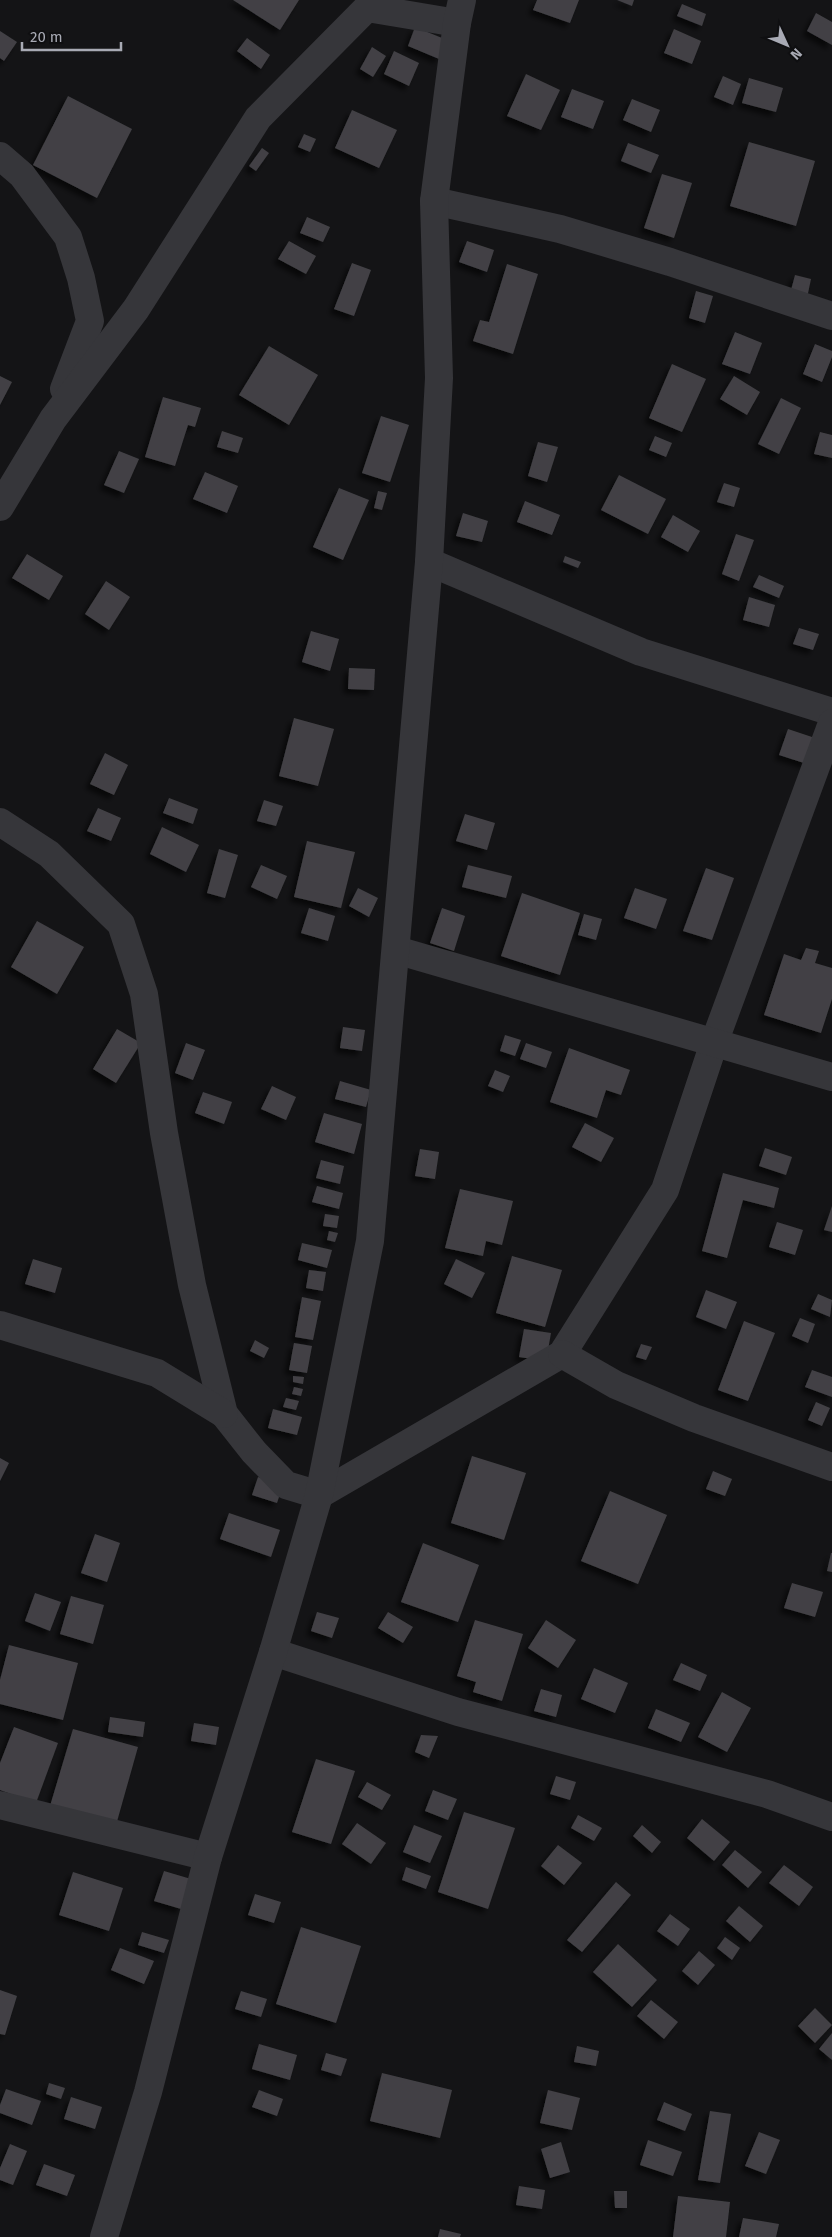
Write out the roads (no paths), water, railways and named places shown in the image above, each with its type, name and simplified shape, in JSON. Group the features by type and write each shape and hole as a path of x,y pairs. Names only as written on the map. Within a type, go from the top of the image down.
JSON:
{"street":[{"path":"0,507 53,419 136,309 258,118 367,8 460,11 434,201 439,378 429,562 370,1241 319,1495 273,1652 208,1857 148,2092 104,2237"},
{"path":"0,156 22,175 68,236 90,321 53,419"},
{"path":"434,201 560,229 670,262 832,316"},
{"path":"429,562 641,652 832,712"},
{"path":"0,1325 157,1373 224,1414 254,1452 286,1485 319,1495 562,1354 665,1190 714,1043 832,723"},
{"path":"0,822 48,854 121,924 144,994 164,1133 192,1285 224,1414"},
{"path":"396,950 832,1076"},
{"path":"562,1354 616,1385 694,1418 832,1467"},
{"path":"273,1652 458,1712 767,1794 832,1817"},
{"path":"0,1805 208,1857"}]}
